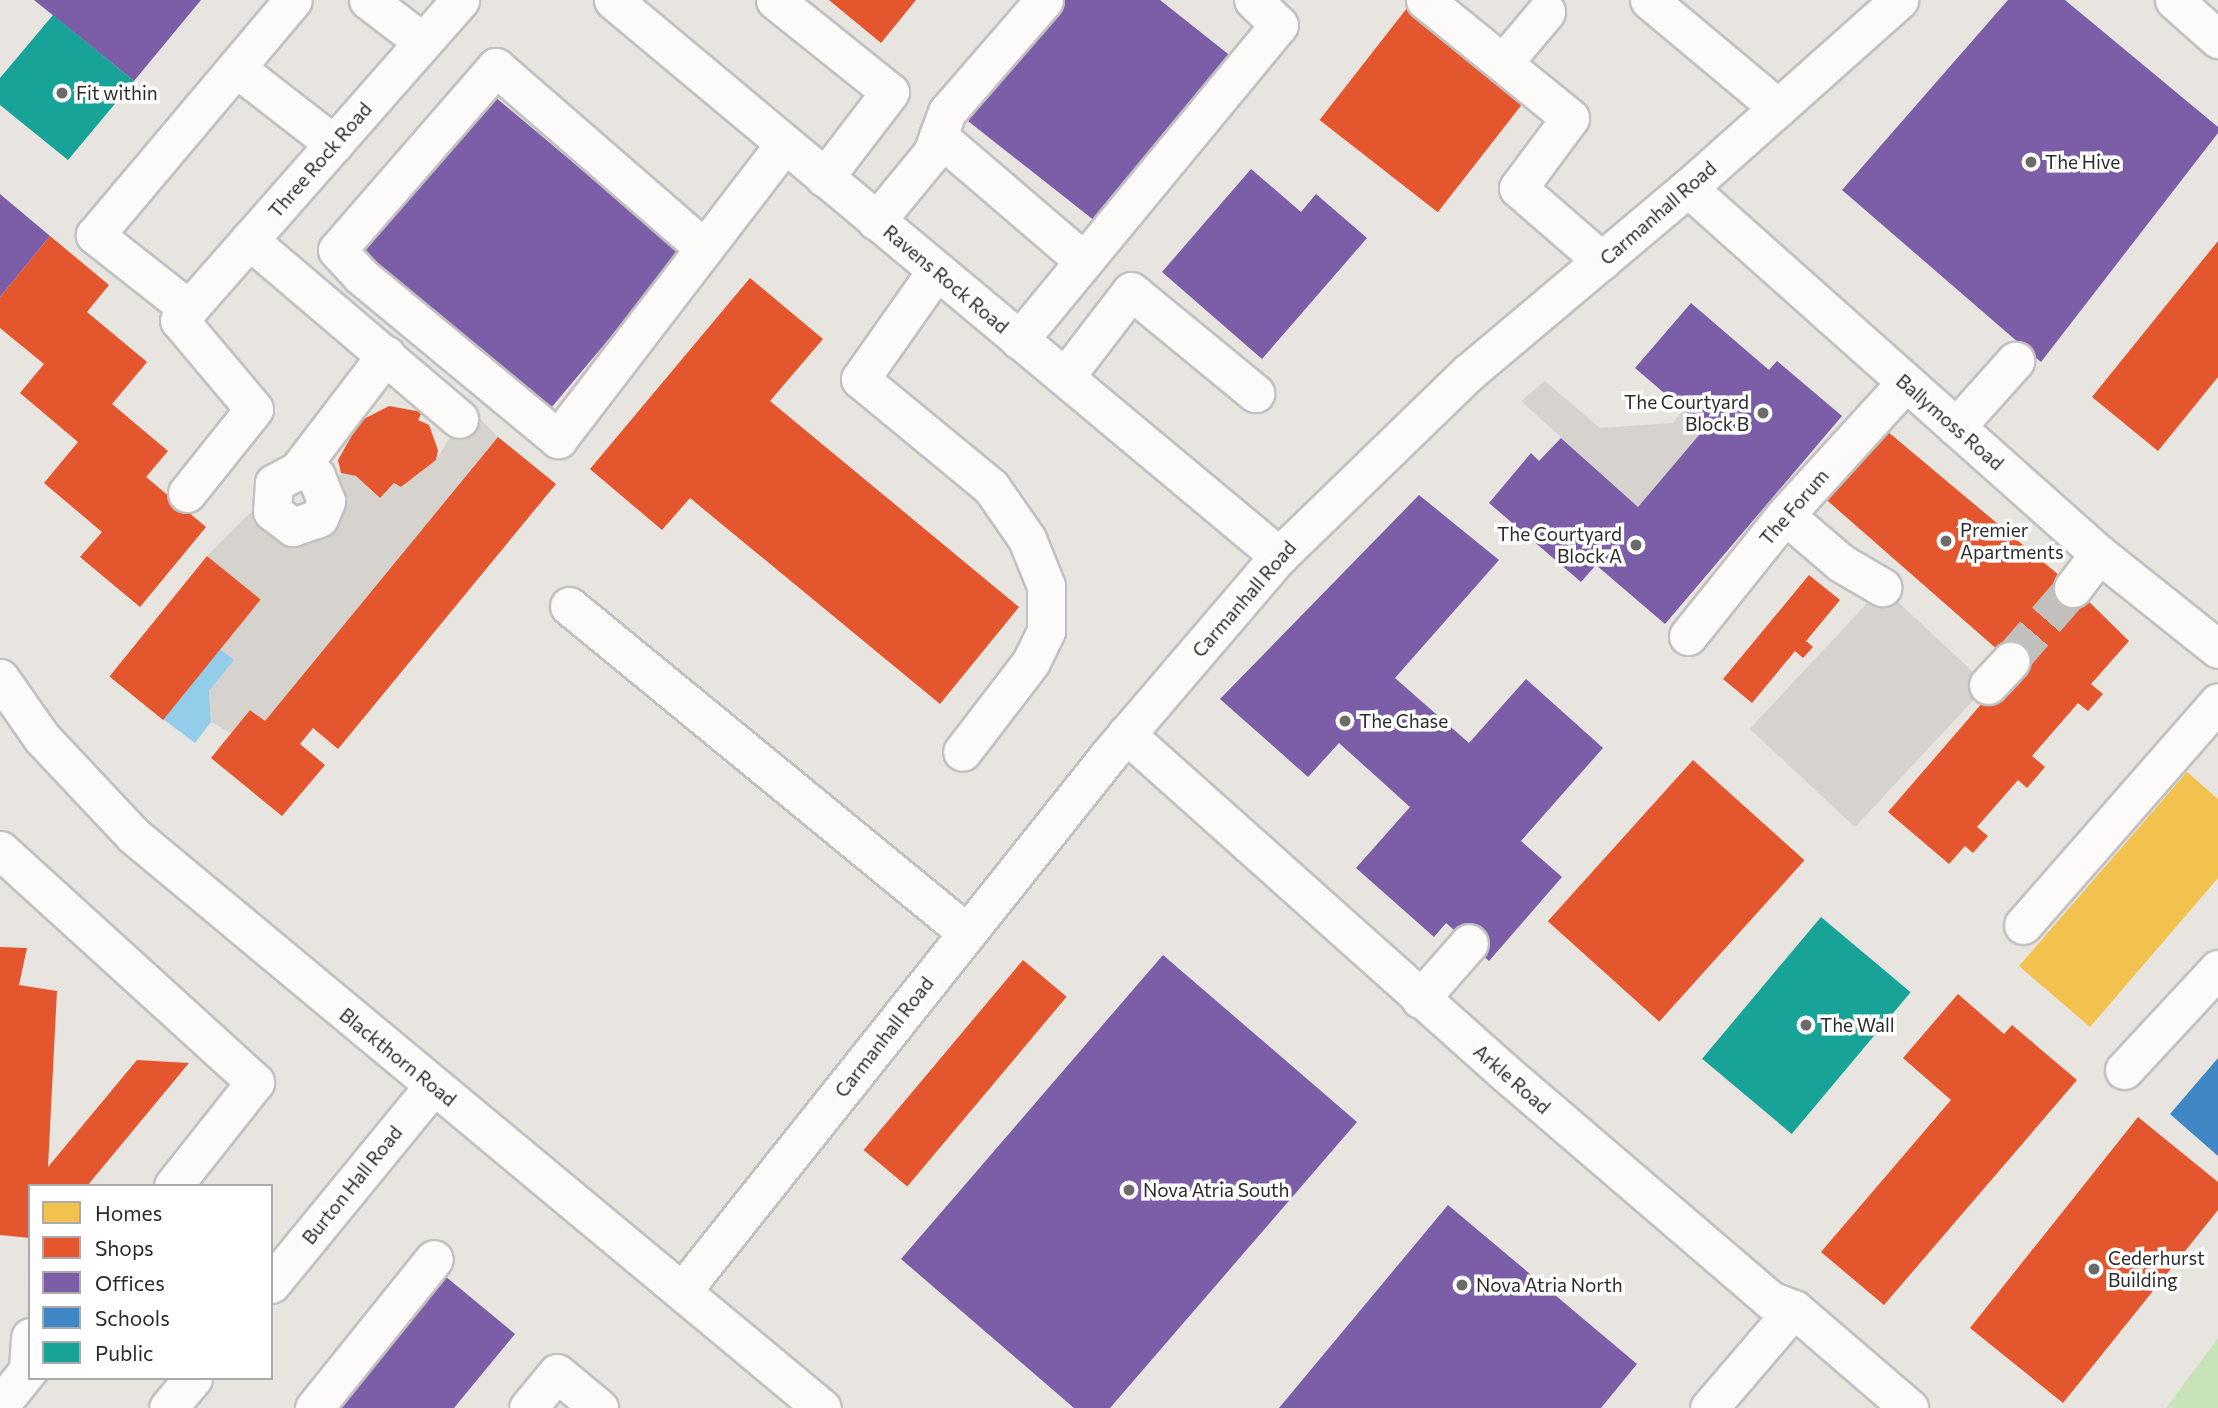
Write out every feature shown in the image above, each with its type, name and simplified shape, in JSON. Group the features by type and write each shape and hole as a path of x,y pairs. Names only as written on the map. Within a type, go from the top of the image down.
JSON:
{"street":[{"path":"187,493 254,409 184,314 95,235 293,0"},
{"path":"368,0 423,42"},
{"name":"Three Rock Road","path":"184,314 460,0"},
{"name":"Ravens Rock Road","path":"612,0 1279,556"},
{"path":"775,0 890,92 824,178"},
{"path":"876,221 932,153 947,112 1044,0"},
{"path":"1019,340 1279,25 1253,0"},
{"path":"1425,0 1570,118 1518,188 1602,261"},
{"path":"1649,0 1778,108"},
{"name":"Carmanhall Road","path":"683,1290 965,932 1126,734 1279,556 1468,373 1688,188 1899,0"},
{"path":"2174,0 2218,39"},
{"path":"1503,63 1546,12"},
{"path":"704,248 496,67 337,250 361,276 558,439 784,145"},
{"path":"236,68 334,144"},
{"path":"938,136 1084,261"},
{"name":"Ballymoss Road","path":"1688,188 2099,554 2218,649"},
{"path":"249,240 459,419"},
{"path":"936,271 860,379 991,486 1027,539 1045,586 1046,631 1031,662 962,752"},
{"path":"1065,377 1131,291 1255,393"},
{"path":"298,470 386,355"},
{"path":"1956,427 2015,361"},
{"name":"The Forum","path":"1688,636 1785,514 1905,383"},
{"path":"1785,514 1841,563 1882,587"},
{"path":"2073,587 2099,554"},
{"path":"569,606 965,932"},
{"name":"Blackthorn Road","path":"0,678 42,738 133,835 822,1408"},
{"path":"2023,925 2218,702"},
{"name":"Arkle Road","path":"1126,734 1420,999 1770,1300 1794,1309 1909,1408"},
{"path":"0,850 255,1082 175,1184"},
{"path":"1420,999 1469,943"},
{"path":"2124,1070 2218,969"},
{"name":"Burton Hall Road","path":"273,1282 433,1086"},
{"path":"314,1408 433,1259"},
{"path":"1709,1408 1794,1309"},
{"path":"0,1405 28,1360"},
{"path":"527,1408 557,1374 599,1408"}],"green space":[{"path":"2218,1338 2218,1408 2166,1408"}],"shaded area":[{"path":"1545,381 1600,428 1673,423 1683,410 1705,428 1638,507 1521,401"},
{"path":"469,407 498,437 265,721 250,710 231,733 211,722 209,691 233,660 220,649 260,599 207,556 271,492 285,524 326,492 341,473 356,476 379,498 394,483 402,487 436,460"},
{"path":"1882,587 1987,685 1855,827 1750,729"}],"water":[{"path":"220,649 234,660 209,691 211,722 195,743 163,719"}],"building: Homes":[{"path":"2187,772 2218,799 2218,878 2090,1027 2019,966"}],"building: Shops":[{"path":"829,0 916,0 881,43"},
{"path":"1407,8 1525,100 1438,212 1320,120"},
{"path":"50,236 109,285 87,312 147,362 112,404 168,451 146,477 206,527 140,607 80,557 102,532 44,483 78,442 20,393 44,364 0,328 0,297"},
{"path":"2218,241 2218,377 2158,451 2092,397"},
{"path":"750,278 823,339 770,401 1019,607 940,704 690,498 662,530 590,469"},
{"path":"389,406 422,412 418,420 429,425 438,450 436,460 401,487 394,483 380,498 356,476 341,473 338,460 360,421"},
{"path":"1881,426 2079,592 2129,641 2091,684 2103,694 2088,711 2078,703 2032,756 2045,767 2027,788 2018,780 1977,827 1988,836 1973,853 1965,846 1949,864 1888,812 2015,665 1821,495"},
{"path":"498,437 556,484 338,749 313,728 300,744 325,765 282,816 211,758 250,710 265,721"},
{"path":"207,556 261,599 163,720 109,676"},
{"path":"1809,575 1840,600 1806,641 1813,647 1803,658 1795,651 1752,703 1723,679"},
{"path":"1693,760 1804,860 1659,1022 1548,921"},
{"path":"0,947 27,948 19,985 57,991 48,1167 137,1060 189,1063 89,1184 28,1184 28,1238 0,1235"},
{"path":"1023,960 1067,997 907,1187 864,1150"},
{"path":"1958,994 2004,1034 2012,1025 2077,1080 1884,1305 1821,1252 1951,1100 1903,1058"},
{"name":"Cederhurst Building","path":"2138,1117 2218,1182 2218,1210 2063,1403 1970,1328"}],"building: Offices":[{"path":"34,0 201,0 134,81"},
{"path":"1063,0 1160,0 1232,57 1100,225 968,121"},
{"name":"The Hive","path":"2008,0 2065,0 2218,127 2218,133 2041,362 1842,190"},
{"path":"488,91 681,253 549,410 356,248"},
{"path":"1251,169 1301,212 1316,194 1367,238 1262,359 1162,272"},
{"path":"0,194 50,236 0,297"},
{"path":"1691,303 1769,370 1777,361 1842,416 1665,624 1596,565 1581,582 1489,503 1531,453 1539,461 1561,438 1638,507 1705,428 1635,368"},
{"name":"The Chase","path":"1419,495 1499,560 1395,678 1469,743 1526,679 1603,748 1521,841 1562,877 1489,961 1446,923 1434,937 1356,868 1410,807 1339,743 1308,777 1220,699"},
{"name":"Nova Atria South","path":"1163,955 1357,1122 1110,1408 1074,1408 901,1259"},
{"name":"Nova Atria North","path":"1448,1205 1637,1364 1601,1408 1279,1408"},
{"path":"445,1276 515,1334 454,1408 337,1408"}],"building: Schools":[{"path":"2218,1058 2218,1156 2170,1114"}],"building: Public":[{"name":"Fit within","path":"53,15 134,81 68,160 0,105 0,78"},
{"name":"The Wall","path":"1821,917 1911,992 1792,1134 1702,1059"}],"tunnel":[{"path":"2010,661 2073,588"}],"place":[{"name":"Fit within","path":"62,93"},
{"name":"The Hive","path":"2031,162"},
{"name":"The Courtyard Block B","path":"1763,413"},
{"name":"Premier Apartments","path":"1946,541"},
{"name":"The Courtyard Block A","path":"1636,545"},
{"name":"The Chase","path":"1345,721"},
{"name":"The Wall","path":"1806,1025"},
{"name":"Nova Atria South","path":"1129,1190"},
{"name":"Cederhurst Building","path":"2094,1269"},
{"name":"Nova Atria North","path":"1462,1285"}]}
